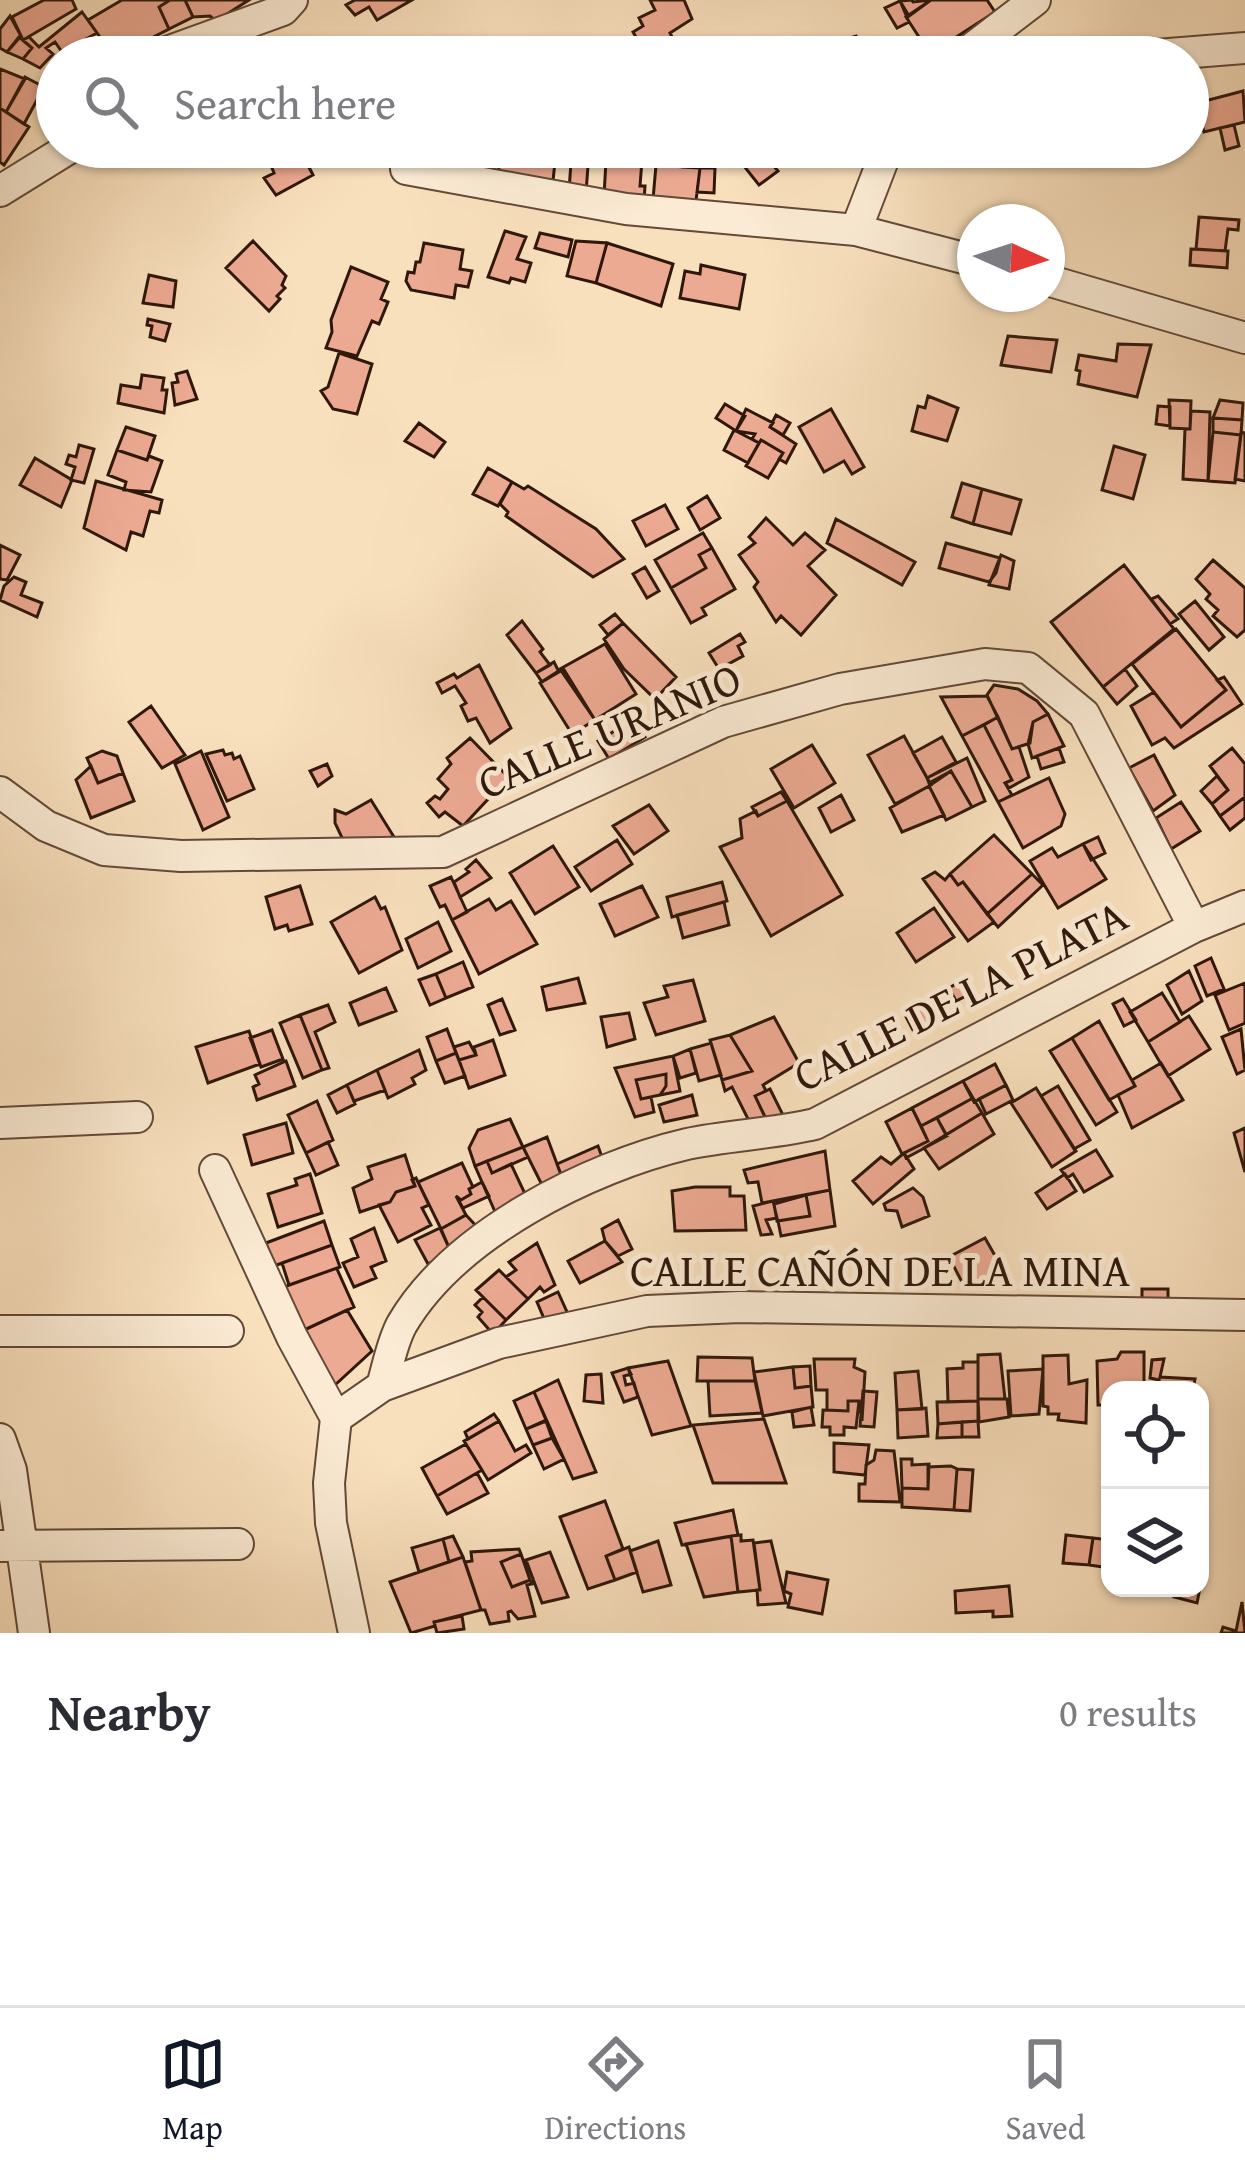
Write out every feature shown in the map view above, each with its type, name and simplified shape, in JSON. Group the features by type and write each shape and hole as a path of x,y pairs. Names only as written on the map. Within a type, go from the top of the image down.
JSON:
{"street":[{"path":"211,36 283,10 292,0"},
{"path":"988,36 1035,0"},
{"path":"1209,51 1245,48"},
{"path":"0,191 37,168"},
{"path":"856,230 880,168"},
{"path":"406,169 626,208 856,230 957,256"},
{"path":"1065,285 1245,338"},
{"name":"CALLE URANIO","path":"0,792 46,826 104,850 181,856 443,852 723,722 840,688 985,664 1028,668 1084,714 1194,928"},
{"name":"CALLE DE LA PLATA","path":"382,1386 401,1326 430,1288 472,1248 532,1206 598,1170 690,1144 815,1124 1245,906"},
{"path":"0,1123 137,1117"},
{"path":"214,1170 292,1337 337,1418 329,1483 331,1523 354,1633"},
{"name":"CALLE CAÑÓN DE LA MINA","path":"337,1418 382,1386 499,1342 647,1311 740,1306 1245,1315"},
{"path":"0,1330 228,1330"},
{"path":"0,1439 11,1470 11,1545 34,1633"},
{"path":"11,1545 238,1544"}],"building":[{"path":"44,0 72,0 76,9 23,40 12,17"},
{"path":"122,0 170,0 159,7 169,29 155,36 99,36 88,20"},
{"path":"170,0 185,0 193,17 169,29 159,7"},
{"path":"185,0 249,0 216,21 210,16 193,17"},
{"path":"355,0 412,0 377,20 369,7 355,15 346,5"},
{"path":"650,0 684,0 692,19 672,36 635,36 633,32 643,26 639,18 655,10"},
{"path":"931,0 909,16 900,1"},
{"path":"931,0 987,0 995,12 958,36 918,36 906,17"},
{"path":"900,1 909,22 897,28 885,8"},
{"path":"82,12 97,33 91,36 53,36"},
{"path":"10,16 21,36 7,52 0,48 0,29"},
{"path":"19,37 32,48 23,59 7,52"},
{"path":"29,37 36,44 36,66 23,59 32,48 23,40"},
{"path":"0,69 25,79 6,112 0,108"},
{"path":"25,77 36,83 36,102 24,124 6,112"},
{"path":"1243,91 1245,122 1209,131 1209,100"},
{"path":"0,108 29,127 4,165 0,162"},
{"path":"1234,125 1239,146 1225,150 1220,128"},
{"path":"272,168 309,168 313,175 276,195 264,178 274,173"},
{"path":"499,168 554,168 552,190 497,182"},
{"path":"571,168 588,168 586,193 569,191"},
{"path":"606,168 641,168 644,201 604,196"},
{"path":"656,168 700,168 695,209 652,211"},
{"path":"700,168 715,168 714,193 697,192"},
{"path":"746,168 775,168 778,171 759,185"},
{"path":"1199,217 1239,220 1238,230 1228,229 1225,251 1196,249"},
{"path":"505,231 526,237 517,259 531,263 525,282 488,277"},
{"path":"540,233 572,240 568,257 535,248"},
{"path":"253,241 286,276 285,288 277,296 280,299 269,311 226,268"},
{"path":"576,241 607,243 596,283 567,276"},
{"path":"424,243 463,250 460,269 472,271 468,287 456,285 454,298 411,290 406,281 408,272 414,273 420,262"},
{"path":"607,243 673,264 661,306 596,283"},
{"path":"1191,249 1228,251 1227,268 1190,265"},
{"path":"701,265 745,275 739,309 680,298 685,271 700,274"},
{"path":"351,267 388,282 381,299 388,302 379,324 372,321 357,356 326,348"},
{"path":"149,275 176,281 173,307 143,303"},
{"path":"148,319 170,324 165,341 150,337"},
{"path":"1008,336 1057,340 1051,372 1001,365"},
{"path":"1118,344 1151,345 1137,397 1078,384 1079,355 1116,361"},
{"path":"339,353 372,364 357,414 333,409 321,391 328,387"},
{"path":"187,371 197,399 175,405 172,383 178,382 176,374"},
{"path":"142,375 164,378 164,413 118,403 121,385 140,388"},
{"path":"928,396 958,408 947,441 912,431 918,406 925,408"},
{"path":"1169,400 1191,401 1190,429 1170,428"},
{"path":"1220,400 1243,403 1242,420 1213,418"},
{"path":"725,404 745,416 736,431 716,418"},
{"path":"1158,406 1170,407 1170,426 1156,424"},
{"path":"746,409 773,423 770,427 796,444 786,463 779,459 783,453 752,439 755,434 736,431"},
{"path":"831,409 864,467 852,474 844,461 824,472 799,427"},
{"path":"1191,411 1210,412 1208,481 1183,479 1185,429 1190,429"},
{"path":"776,415 790,423 783,435 770,427"},
{"path":"1213,418 1242,420 1241,435 1213,432"},
{"path":"419,423 445,442 434,457 405,441"},
{"path":"126,427 155,436 147,460 117,450"},
{"path":"734,430 759,443 748,463 724,450"},
{"path":"1213,432 1241,435 1235,483 1208,481"},
{"path":"1241,432 1245,433 1245,481 1235,479"},
{"path":"761,440 783,453 768,478 746,466"},
{"path":"79,445 94,449 84,483 71,480 75,467 66,464 69,455 76,457"},
{"path":"1114,446 1145,455 1133,499 1102,490"},
{"path":"117,450 162,461 151,492 124,490 126,482 108,475"},
{"path":"35,458 72,480 61,507 20,485"},
{"path":"488,468 512,482 498,506 473,494"},
{"path":"96,481 162,500 159,513 150,511 143,536 131,532 126,550 84,528"},
{"path":"512,482 524,489 528,486 596,529 624,559 593,577 506,516 500,504"},
{"path":"962,483 982,489 973,524 952,517"},
{"path":"982,489 1021,500 1011,534 973,524"},
{"path":"707,496 720,518 700,530 688,508"},
{"path":"665,505 678,529 646,546 633,521"},
{"path":"766,518 793,545 805,533 825,550 808,566 836,595 801,635 781,616 776,622 739,555 755,543 749,537"},
{"path":"836,519 915,562 902,585 827,543"},
{"path":"703,533 712,548 699,555 706,568 671,588 655,560"},
{"path":"946,543 1000,558 996,573 989,582 939,568"},
{"path":"0,545 20,555 7,580 0,579"},
{"path":"712,548 735,589 702,608 706,615 691,623 671,588 706,568 699,555"},
{"path":"1001,555 1014,561 1009,589 989,585"},
{"path":"1213,560 1245,588 1245,630 1237,637 1213,616 1218,610 1196,579"},
{"path":"1124,565 1174,629 1103,687 1051,622"},
{"path":"645,567 659,591 647,598 633,574"},
{"path":"14,577 26,582 21,595 42,603 37,617 0,600 4,586"},
{"path":"1158,596 1178,619 1170,624 1151,599"},
{"path":"1195,601 1224,637 1209,650 1179,614"},
{"path":"615,614 623,623 608,635 600,625"},
{"path":"522,621 550,665 536,673 507,635"},
{"path":"623,623 676,677 655,699 624,669 604,639"},
{"path":"1176,629 1226,690 1181,727 1132,664"},
{"path":"740,634 745,642 738,646 743,656 719,669 709,653"},
{"path":"605,644 636,694 595,720 560,669"},
{"path":"554,662 559,672 542,682 536,673"},
{"path":"479,665 511,728 490,743 476,718 468,721 461,706 466,703 455,686 442,693 437,683"},
{"path":"563,668 595,720 572,734 540,683"},
{"path":"1125,669 1137,686 1117,704 1103,687"},
{"path":"1224,677 1242,704 1174,748 1165,738 1152,745 1131,706 1154,692 1181,727 1226,690 1217,680"},
{"path":"994,685 1018,689 1048,714 1033,722 1030,743 1012,749 987,695"},
{"path":"987,696 998,717 962,736 941,697"},
{"path":"151,706 185,755 162,768 129,722"},
{"path":"1048,714 1064,746 1032,758 1028,744 1033,722"},
{"path":"998,717 1012,749 1019,747 1029,777 1009,788 1005,783 1012,780 984,725"},
{"path":"634,719 645,737 609,759 598,741"},
{"path":"984,725 1012,780 1005,783 1012,795 998,802 962,736"},
{"path":"904,736 931,785 895,804 868,755"},
{"path":"942,737 956,762 927,778 913,753"},
{"path":"470,738 514,783 496,799 492,795 463,826 445,812 439,817 427,803 435,796 440,799 448,789 438,779 451,764 447,758"},
{"path":"812,745 835,783 794,808 771,769"},
{"path":"1059,748 1064,762 1041,769 1037,756"},
{"path":"1232,748 1245,764 1245,797 1220,816 1212,804 1228,790 1210,766"},
{"path":"223,750 234,759 240,756 254,789 227,801 206,754"},
{"path":"102,751 117,756 123,773 98,783 87,758"},
{"path":"201,751 229,817 203,830 175,764"},
{"path":"1154,755 1175,795 1153,811 1129,768"},
{"path":"967,758 985,801 972,807 951,771 929,783 927,778"},
{"path":"327,764 332,776 318,786 310,771"},
{"path":"91,766 98,783 123,773 134,801 91,818 76,780"},
{"path":"951,771 972,807 946,820 929,786"},
{"path":"1217,776 1228,790 1212,804 1201,791"},
{"path":"1049,778 1065,814 1061,826 1023,848 998,802"},
{"path":"929,786 944,815 902,832 890,808"},
{"path":"781,792 787,801 758,816 752,807"},
{"path":"841,795 854,820 831,832 819,808"},
{"path":"1245,797 1245,818 1230,830 1220,816"},
{"path":"371,800 394,837 344,842 335,810 346,814"},
{"path":"787,801 842,895 771,936 720,847 742,838 740,819 756,811 758,816"},
{"path":"1181,802 1200,831 1171,849 1156,818"},
{"path":"649,805 668,831 634,854 613,826"},
{"path":"994,835 1032,874 987,914 963,882 958,885 950,874"},
{"path":"1098,837 1105,853 1091,860 1083,844"},
{"path":"617,840 632,864 591,891 575,867"},
{"path":"1083,844 1106,879 1058,908 1030,861 1052,848 1058,857"},
{"path":"553,846 579,887 535,914 510,873"},
{"path":"476,860 491,878 460,897 454,882"},
{"path":"935,872 945,880 950,874 958,885 963,882 994,922 968,941 923,879"},
{"path":"1032,874 1043,885 998,927 987,914"},
{"path":"451,877 467,912 452,920 430,886"},
{"path":"722,882 727,901 672,917 667,897"},
{"path":"300,886 312,924 289,931 287,925 275,929 266,897"},
{"path":"642,886 658,917 615,936 600,904"},
{"path":"375,897 381,909 385,907 402,950 359,973 331,922"},
{"path":"489,899 496,910 511,901 537,944 479,974 452,920"},
{"path":"724,902 729,925 683,938 677,915"},
{"path":"934,908 954,937 916,962 897,933"},
{"path":"438,922 451,951 418,968 406,939"},
{"path":"1211,958 1224,989 1207,996 1195,966"},
{"path":"463,962 473,987 446,998 436,974"},
{"path":"1189,971 1202,1001 1182,1014 1167,985"},
{"path":"436,974 446,998 430,1005 419,980"},
{"path":"578,978 585,1003 547,1010 542,987"},
{"path":"964,979 972,993 956,1001 949,988"},
{"path":"693,980 705,1021 656,1035 644,1003 668,997 664,986"},
{"path":"1245,983 1245,1023 1229,1030 1215,995"},
{"path":"386,988 396,1011 359,1025 350,1003"},
{"path":"1162,993 1180,1022 1148,1042 1130,1012"},
{"path":"932,996 944,1020 916,1036 903,1011"},
{"path":"502,999 515,1030 500,1035 488,1005"},
{"path":"1123,999 1136,1020 1124,1026 1113,1004"},
{"path":"328,1005 335,1022 315,1032 329,1068 322,1070 300,1015"},
{"path":"629,1013 635,1039 607,1047 601,1017"},
{"path":"300,1015 322,1070 303,1078 280,1023"},
{"path":"1189,1016 1210,1049 1168,1076 1148,1042"},
{"path":"774,1017 799,1063 763,1085 766,1091 755,1096 765,1117 751,1125 732,1087 725,1091 722,1080 752,1071 730,1035"},
{"path":"1099,1021 1135,1086 1109,1100 1072,1038"},
{"path":"447,1029 456,1053 436,1061 427,1037"},
{"path":"1241,1029 1245,1070 1237,1074 1222,1037"},
{"path":"272,1030 283,1059 261,1067 250,1038"},
{"path":"249,1031 260,1064 208,1083 196,1047"},
{"path":"730,1035 752,1071 722,1080 710,1040"},
{"path":"1072,1038 1117,1112 1096,1125 1050,1051"},
{"path":"493,1040 505,1075 469,1088 459,1060 476,1055 474,1047"},
{"path":"469,1042 476,1055 459,1060 454,1047"},
{"path":"711,1043 721,1075 699,1081 690,1049"},
{"path":"690,1049 696,1073 680,1078 673,1056"},
{"path":"419,1050 426,1070 412,1078 415,1084 388,1098 377,1070"},
{"path":"456,1053 465,1076 445,1083 436,1061"},
{"path":"673,1056 680,1091 660,1095 666,1074 636,1080 641,1099 651,1097 654,1112 635,1117 615,1068"},
{"path":"286,1061 295,1086 257,1100 255,1075"},
{"path":"1161,1063 1183,1100 1132,1128 1118,1095 1135,1086 1132,1080"},
{"path":"995,1064 1006,1085 974,1102 963,1081"},
{"path":"377,1070 385,1090 354,1101 347,1085"},
{"path":"666,1074 660,1095 641,1099 636,1080"},
{"path":"963,1081 973,1098 921,1126 912,1108"},
{"path":"347,1085 355,1104 337,1113 328,1095"},
{"path":"1006,1085 1013,1100 986,1114 979,1099"},
{"path":"1058,1086 1090,1140 1074,1149 1041,1096"},
{"path":"1036,1088 1076,1151 1052,1167 1011,1103"},
{"path":"770,1089 784,1117 769,1125 755,1096"},
{"path":"692,1095 697,1115 664,1122 659,1105"},
{"path":"973,1098 982,1113 946,1135 937,1118"},
{"path":"317,1101 333,1140 306,1153 288,1115"},
{"path":"912,1108 928,1141 902,1154 886,1122"},
{"path":"982,1113 994,1134 939,1169 924,1148"},
{"path":"937,1118 947,1136 906,1158 904,1153 928,1141 921,1126"},
{"path":"510,1119 523,1147 475,1166 469,1148 478,1130"},
{"path":"286,1123 293,1153 252,1165 244,1135"},
{"path":"1245,1128 1245,1172 1234,1133"},
{"path":"547,1137 563,1180 544,1189 523,1147"},
{"path":"328,1142 338,1165 316,1175 306,1153"},
{"path":"598,1146 602,1157 563,1180 557,1164"},
{"path":"523,1147 528,1157 492,1173 487,1161"},
{"path":"1096,1150 1112,1176 1084,1192 1073,1174 1067,1178 1061,1170"},
{"path":"825,1151 830,1190 762,1203 758,1182 748,1183 744,1170"},
{"path":"904,1153 914,1169 873,1204 853,1181 881,1157 891,1164"},
{"path":"405,1155 415,1186 396,1192 390,1202 360,1212 353,1188 372,1179 368,1167"},
{"path":"487,1161 492,1173 511,1164 527,1198 496,1214 475,1166"},
{"path":"462,1163 473,1187 461,1200 456,1196 466,1215 441,1229 418,1182"},
{"path":"310,1174 322,1213 278,1227 268,1194 297,1185 295,1179"},
{"path":"1065,1174 1076,1191 1047,1209 1036,1193"},
{"path":"416,1178 429,1205 422,1208 431,1225 398,1242 379,1205 415,1186 412,1180"},
{"path":"482,1182 489,1196 463,1208 456,1196 461,1200"},
{"path":"730,1187 730,1196 744,1196 746,1230 675,1231 672,1191"},
{"path":"913,1188 923,1197 929,1216 902,1227 897,1211 886,1210 884,1204"},
{"path":"830,1190 835,1226 781,1236 778,1221 810,1216 806,1195"},
{"path":"806,1195 810,1216 777,1221 774,1204"},
{"path":"773,1201 777,1218 766,1220 772,1234 761,1235 753,1206"},
{"path":"466,1215 479,1229 451,1252 441,1229"},
{"path":"618,1220 632,1249 618,1256 602,1229"},
{"path":"324,1221 332,1245 274,1266 266,1243"},
{"path":"374,1228 386,1261 371,1267 376,1278 354,1287 343,1263 358,1257 351,1239"},
{"path":"440,1228 451,1252 428,1264 415,1240"},
{"path":"985,1238 1002,1268 965,1288 949,1257"},
{"path":"605,1241 622,1262 580,1283 568,1261"},
{"path":"537,1243 555,1285 544,1292 540,1287 528,1299 506,1277 516,1270 509,1262"},
{"path":"332,1245 340,1267 289,1285 282,1263"},
{"path":"340,1267 354,1307 296,1334 281,1288"},
{"path":"499,1270 528,1299 506,1320 476,1290"},
{"path":"1142,1289 1168,1289 1168,1312 1142,1299"},
{"path":"558,1292 572,1323 548,1328 537,1302"},
{"path":"483,1297 506,1320 493,1334 478,1317 482,1312 475,1305"},
{"path":"347,1310 372,1351 335,1385 302,1331"},
{"path":"1121,1352 1144,1352 1144,1381 1101,1381 1098,1405 1097,1361 1117,1359"},
{"path":"1000,1354 1005,1399 978,1399 978,1355"},
{"path":"1068,1355 1069,1384 1087,1380 1086,1423 1058,1420 1059,1414 1048,1414 1048,1407 1043,1406 1043,1356"},
{"path":"698,1357 752,1358 755,1381 697,1381"},
{"path":"814,1359 855,1359 854,1367 865,1372 862,1421 859,1401 848,1401 848,1411 827,1410 827,1390 816,1390"},
{"path":"1164,1359 1160,1377 1195,1381 1150,1378 1152,1360"},
{"path":"668,1361 691,1426 652,1435 628,1368"},
{"path":"963,1362 978,1362 978,1401 948,1402 947,1369 963,1368"},
{"path":"810,1366 811,1386 795,1388 793,1367"},
{"path":"793,1367 795,1388 811,1386 813,1407 763,1416 754,1372"},
{"path":"628,1368 631,1374 624,1376 626,1385 634,1383 638,1397 624,1402 612,1373"},
{"path":"1043,1369 1039,1414 1011,1416 1008,1371"},
{"path":"918,1371 922,1409 897,1410 895,1373"},
{"path":"601,1374 603,1403 584,1401 586,1375"},
{"path":"558,1380 596,1472 573,1479 534,1392"},
{"path":"708,1381 755,1381 762,1413 710,1416"},
{"path":"863,1391 877,1392 874,1427 860,1426"},
{"path":"534,1392 546,1420 526,1429 514,1401"},
{"path":"978,1399 1007,1399 1009,1417 979,1422"},
{"path":"848,1401 859,1401 856,1428 844,1427 844,1435 830,1435 830,1427 822,1427 823,1410 848,1411"},
{"path":"978,1401 978,1421 938,1424 937,1402"},
{"path":"811,1407 814,1425 794,1427 792,1412"},
{"path":"926,1408 928,1436 898,1438 897,1410"},
{"path":"494,1414 499,1421 468,1439 465,1432"},
{"path":"764,1419 786,1483 713,1483 693,1425"},
{"path":"499,1421 515,1451 526,1445 531,1453 488,1480 464,1441"},
{"path":"546,1421 552,1438 533,1445 526,1429"},
{"path":"978,1421 979,1437 962,1437 962,1422"},
{"path":"962,1422 962,1437 937,1438 938,1424"},
{"path":"552,1438 564,1459 544,1469 533,1445"},
{"path":"834,1443 869,1445 865,1475 834,1472"},
{"path":"466,1444 482,1470 437,1496 422,1468"},
{"path":"876,1450 894,1451 900,1502 859,1501 859,1484 865,1484 866,1465 874,1460"},
{"path":"901,1459 912,1459 912,1465 929,1464 928,1489 902,1488"},
{"path":"928,1467 957,1469 954,1510 902,1507 902,1488 928,1489"},
{"path":"957,1469 973,1470 970,1511 954,1510"},
{"path":"477,1473 488,1493 447,1514 437,1496"},
{"path":"605,1501 623,1549 606,1556 615,1580 588,1589 560,1517"},
{"path":"733,1510 738,1535 682,1545 675,1523"},
{"path":"741,1535 741,1541 753,1540 760,1590 738,1592 731,1536"},
{"path":"1066,1535 1093,1538 1089,1565 1063,1563"},
{"path":"453,1536 463,1557 449,1562 443,1539"},
{"path":"731,1536 738,1592 704,1597 686,1544"},
{"path":"1093,1538 1101,1539 1101,1567 1089,1565"},
{"path":"443,1539 449,1562 419,1572 412,1548"},
{"path":"658,1541 671,1585 643,1592 630,1551"},
{"path":"771,1541 786,1603 758,1605 754,1543"},
{"path":"629,1547 637,1572 615,1580 606,1556"},
{"path":"519,1549 521,1554 501,1562 512,1587 530,1580 532,1584 527,1585 535,1616 518,1619 511,1611 509,1621 490,1624 465,1562 472,1561 471,1552"},
{"path":"550,1552 568,1597 542,1603 526,1560"},
{"path":"521,1554 530,1580 512,1587 501,1562"},
{"path":"463,1557 481,1610 411,1633 390,1582"},
{"path":"787,1572 828,1580 822,1614 788,1607"},
{"path":"1009,1586 1012,1616 993,1617 993,1611 956,1613 955,1591"},
{"path":"1242,1602 1245,1633 1221,1633 1223,1627 1236,1631"},
{"path":"462,1616 464,1629 437,1633 434,1622"}]}
